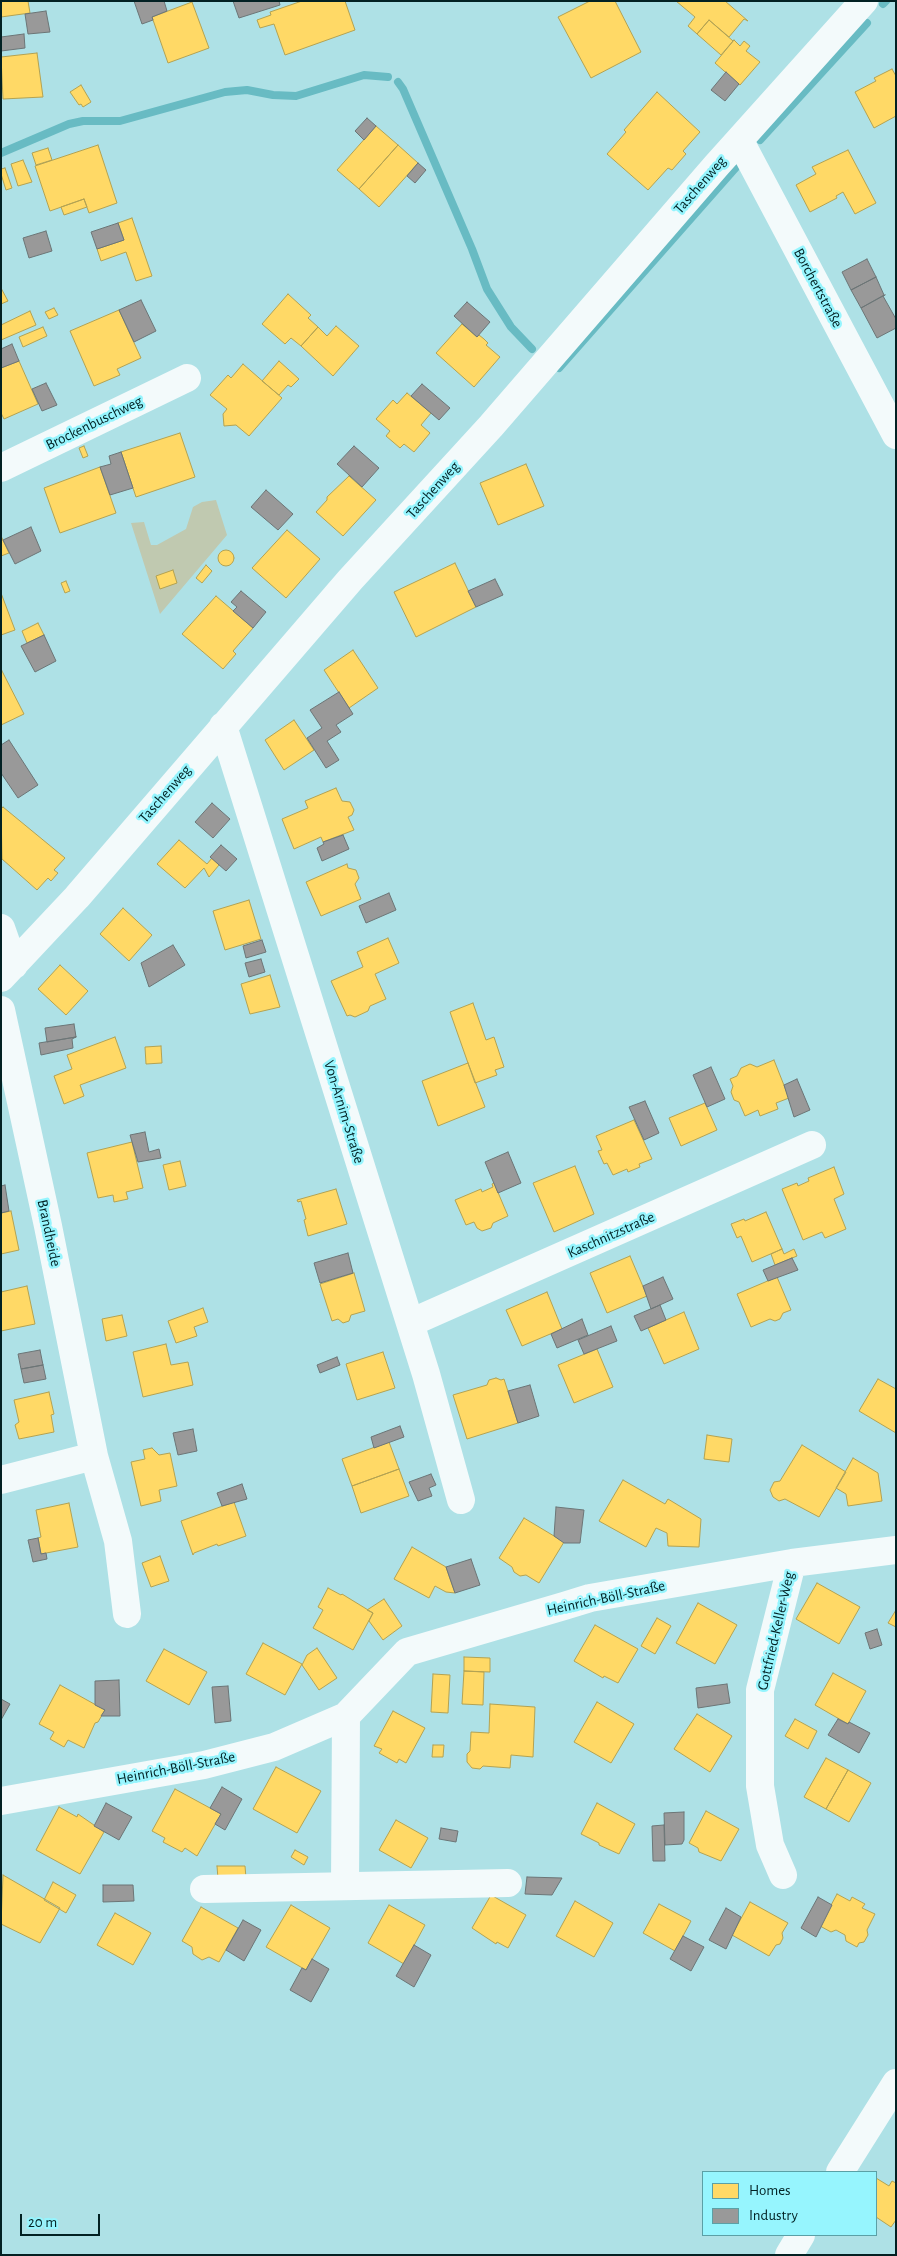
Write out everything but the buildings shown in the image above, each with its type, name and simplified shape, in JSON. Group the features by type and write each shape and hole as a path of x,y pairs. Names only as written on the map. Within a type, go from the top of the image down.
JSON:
{"street":[{"name":"Taschenweg","path":"7,972 77,897 350,580 491,426 710,172 740,141 864,1"},
{"name":"Borchertstraße","path":"740,141 896,435"},
{"name":"Brockenbuschweg","path":"1,468 187,378"},
{"name":"Von-Arnim-Straße","path":"223,726 410,1324 461,1500"},
{"path":"1,928 7,972"},
{"name":"Brandheide","path":"1,1010 48,1226 94,1456 118,1542 127,1614"},
{"name":"Kaschnitzstraße","path":"410,1324 812,1145"},
{"path":"1,1480 94,1456"},
{"name":"Heinrich-Böll-Straße","path":"1,1801 204,1765 274,1746 346,1716 407,1652 590,1598 792,1563 896,1550"},
{"name":"Gottfried-Keller-Weg","path":"783,1876 770,1845 760,1786 760,1690 792,1563"},
{"path":"345,1885 346,1716"},
{"path":"204,1889 508,1883"},
{"path":"841,2171 896,2082"},
{"path":"789,2255 800,2236"}],"green space":[{"path":"216,500 227,535 160,614 131,523 144,522 151,545 157,545 186,529 193,507 202,502"}],"waterway":[{"path":"883,4 886,1"},
{"path":"760,140 867,23"},
{"path":"1,153 69,124 83,121 120,121 225,92 247,90 273,95 296,96 364,75 388,77"},
{"path":"398,82 403,89 472,249 487,289 511,327 532,349"},
{"path":"559,368 738,165"}]}
